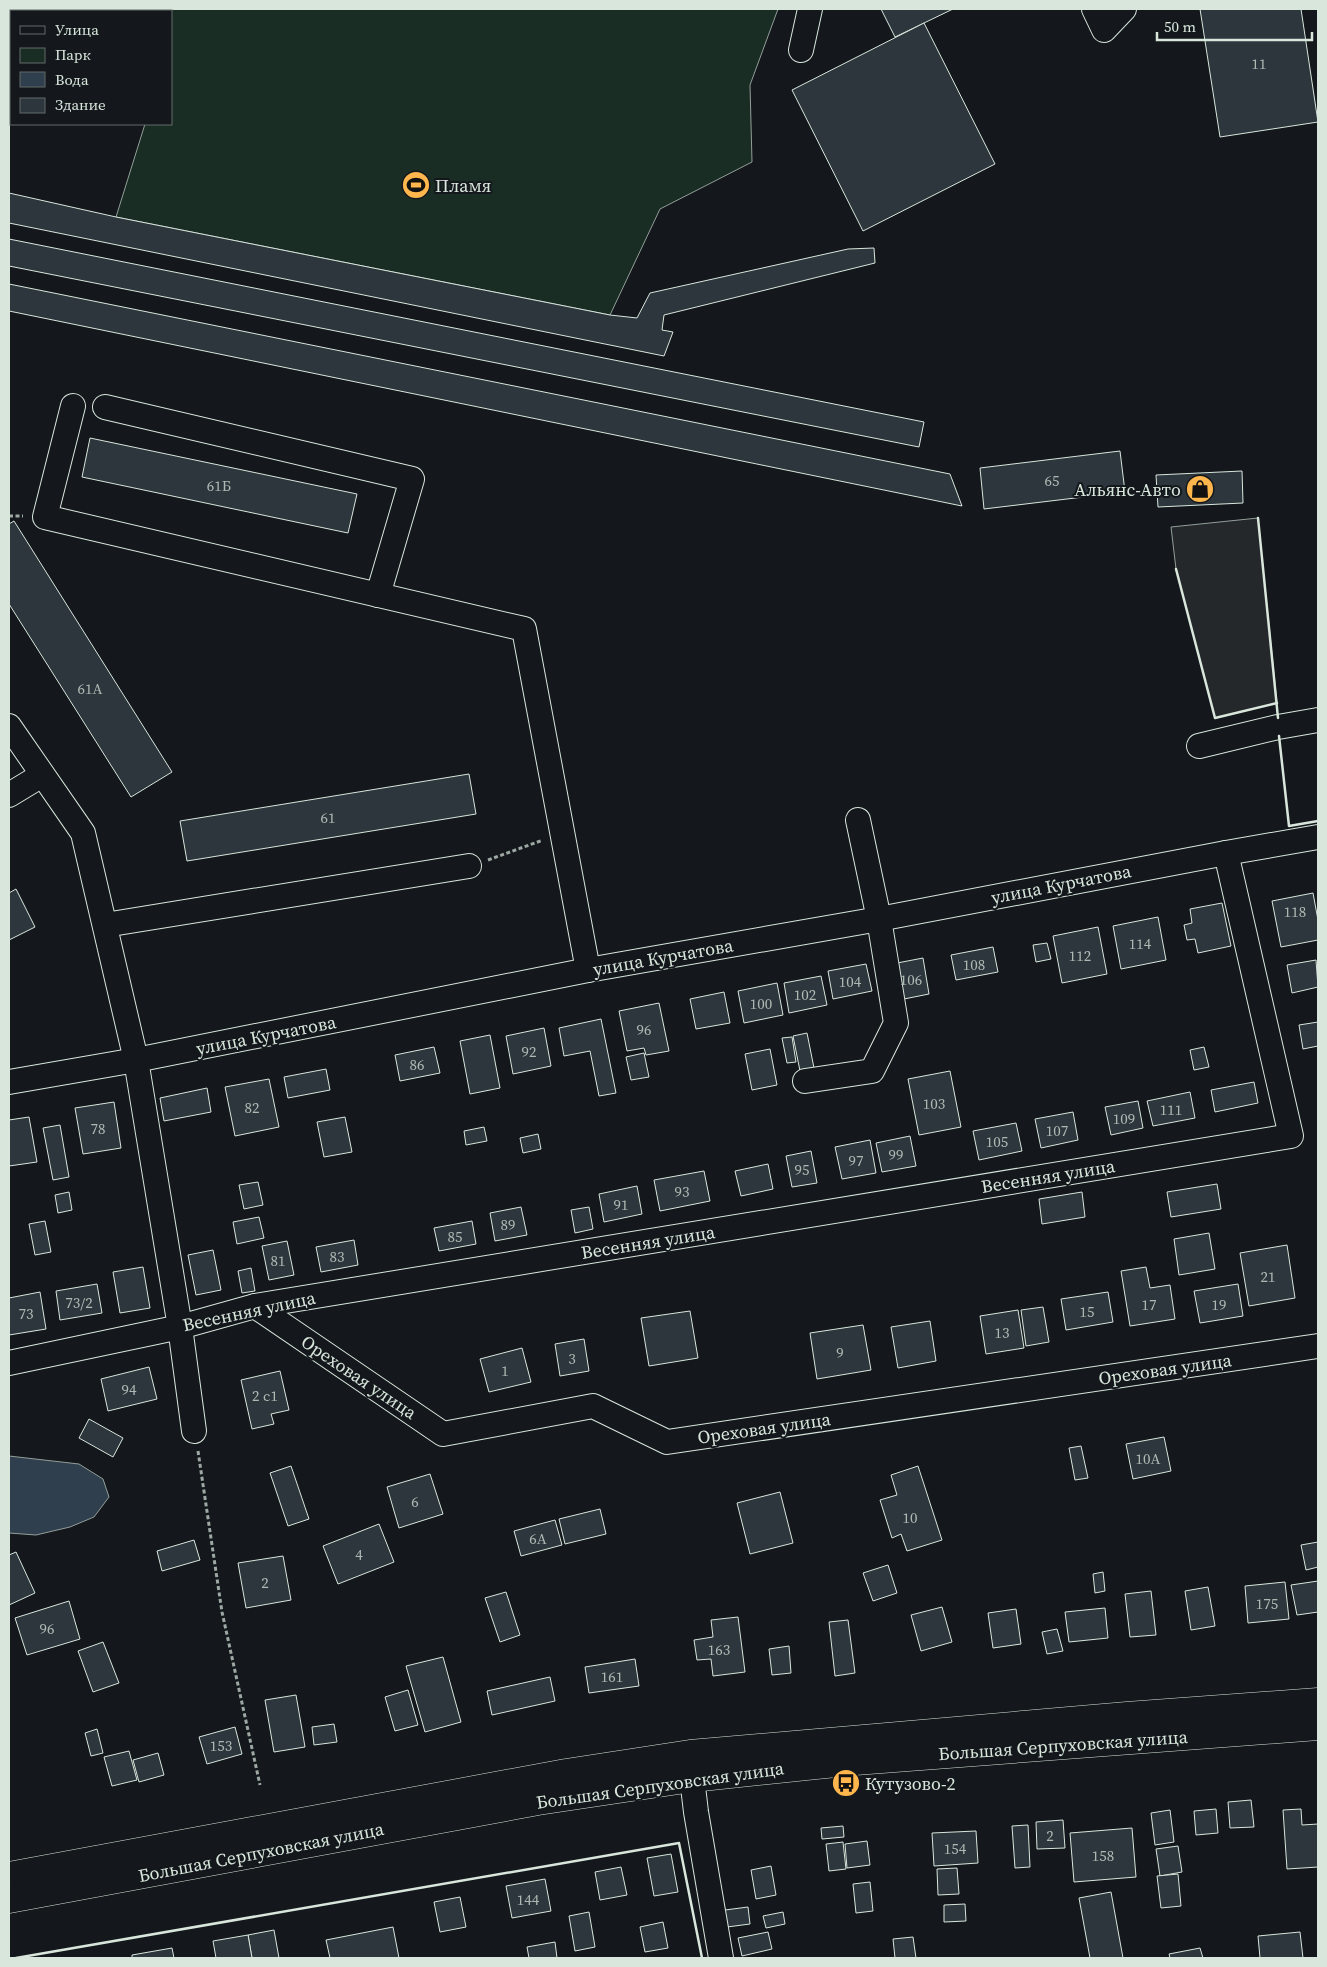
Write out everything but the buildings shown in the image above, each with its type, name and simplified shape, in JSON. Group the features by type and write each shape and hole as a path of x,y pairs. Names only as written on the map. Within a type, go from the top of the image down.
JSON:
{"main road":[{"name":"Большая Серпуховская улица","path":"9,1876 566,1773 690,1754 1098,1718 1318,1702"},
{"name":"Большая Серпуховская улица","path":"9,1899 538,1801 692,1778 855,1761 1318,1726"}],"street":[{"path":"801,50 810,9"},
{"path":"1094,9 1104,30 1124,9"},
{"path":"73,406 45,517 524,629 588,970"},
{"path":"105,407 412,479 378,595"},
{"path":"1199,746 1278,726 1318,720"},
{"path":"9,726 83,833 136,1060 180,1327 194,1431"},
{"path":"9,795 42,775"},
{"path":"805,1081 872,1071 896,1023 879,920 858,820"},
{"name":"улица Курчатова","path":"9,1082 136,1060 588,970 879,920 1318,837"},
{"name":"Весенняя улица","path":"9,1363 180,1327 255,1306 1291,1136 1226,853"},
{"path":"105,925 469,866"},
{"name":"Ореховая улица","path":"255,1306 443,1434 593,1406 667,1442 1318,1346"},
{"path":"692,1778 696,1812 722,1958"}],"path":[{"path":"469,866 562,833"},
{"path":"194,1431 222,1612 260,1785"}],"green space":[{"name":"Пламя","path":"778,9 750,85 752,162 660,209 610,315 116,217 145,125 172,125 172,10 149,10"}],"shaded area":[{"path":"1258,518 1277,703 1215,718 1176,569 1171,527"}],"water":[{"path":"9,1456 79,1464 103,1479 109,1497 94,1517 70,1527 36,1535 9,1533"}],"wall":[{"path":"1258,518 1278,718"},
{"path":"1176,569 1215,718 1277,703"},
{"path":"1279,736 1289,826 1318,821"},
{"path":"16,1958 679,1843 702,1958"}],"place":[{"name":"Пламя","path":"416,185"},
{"name":"Альянс-Авто","path":"1200,489"},
{"name":"Кутузово-2","path":"846,1783"}]}
